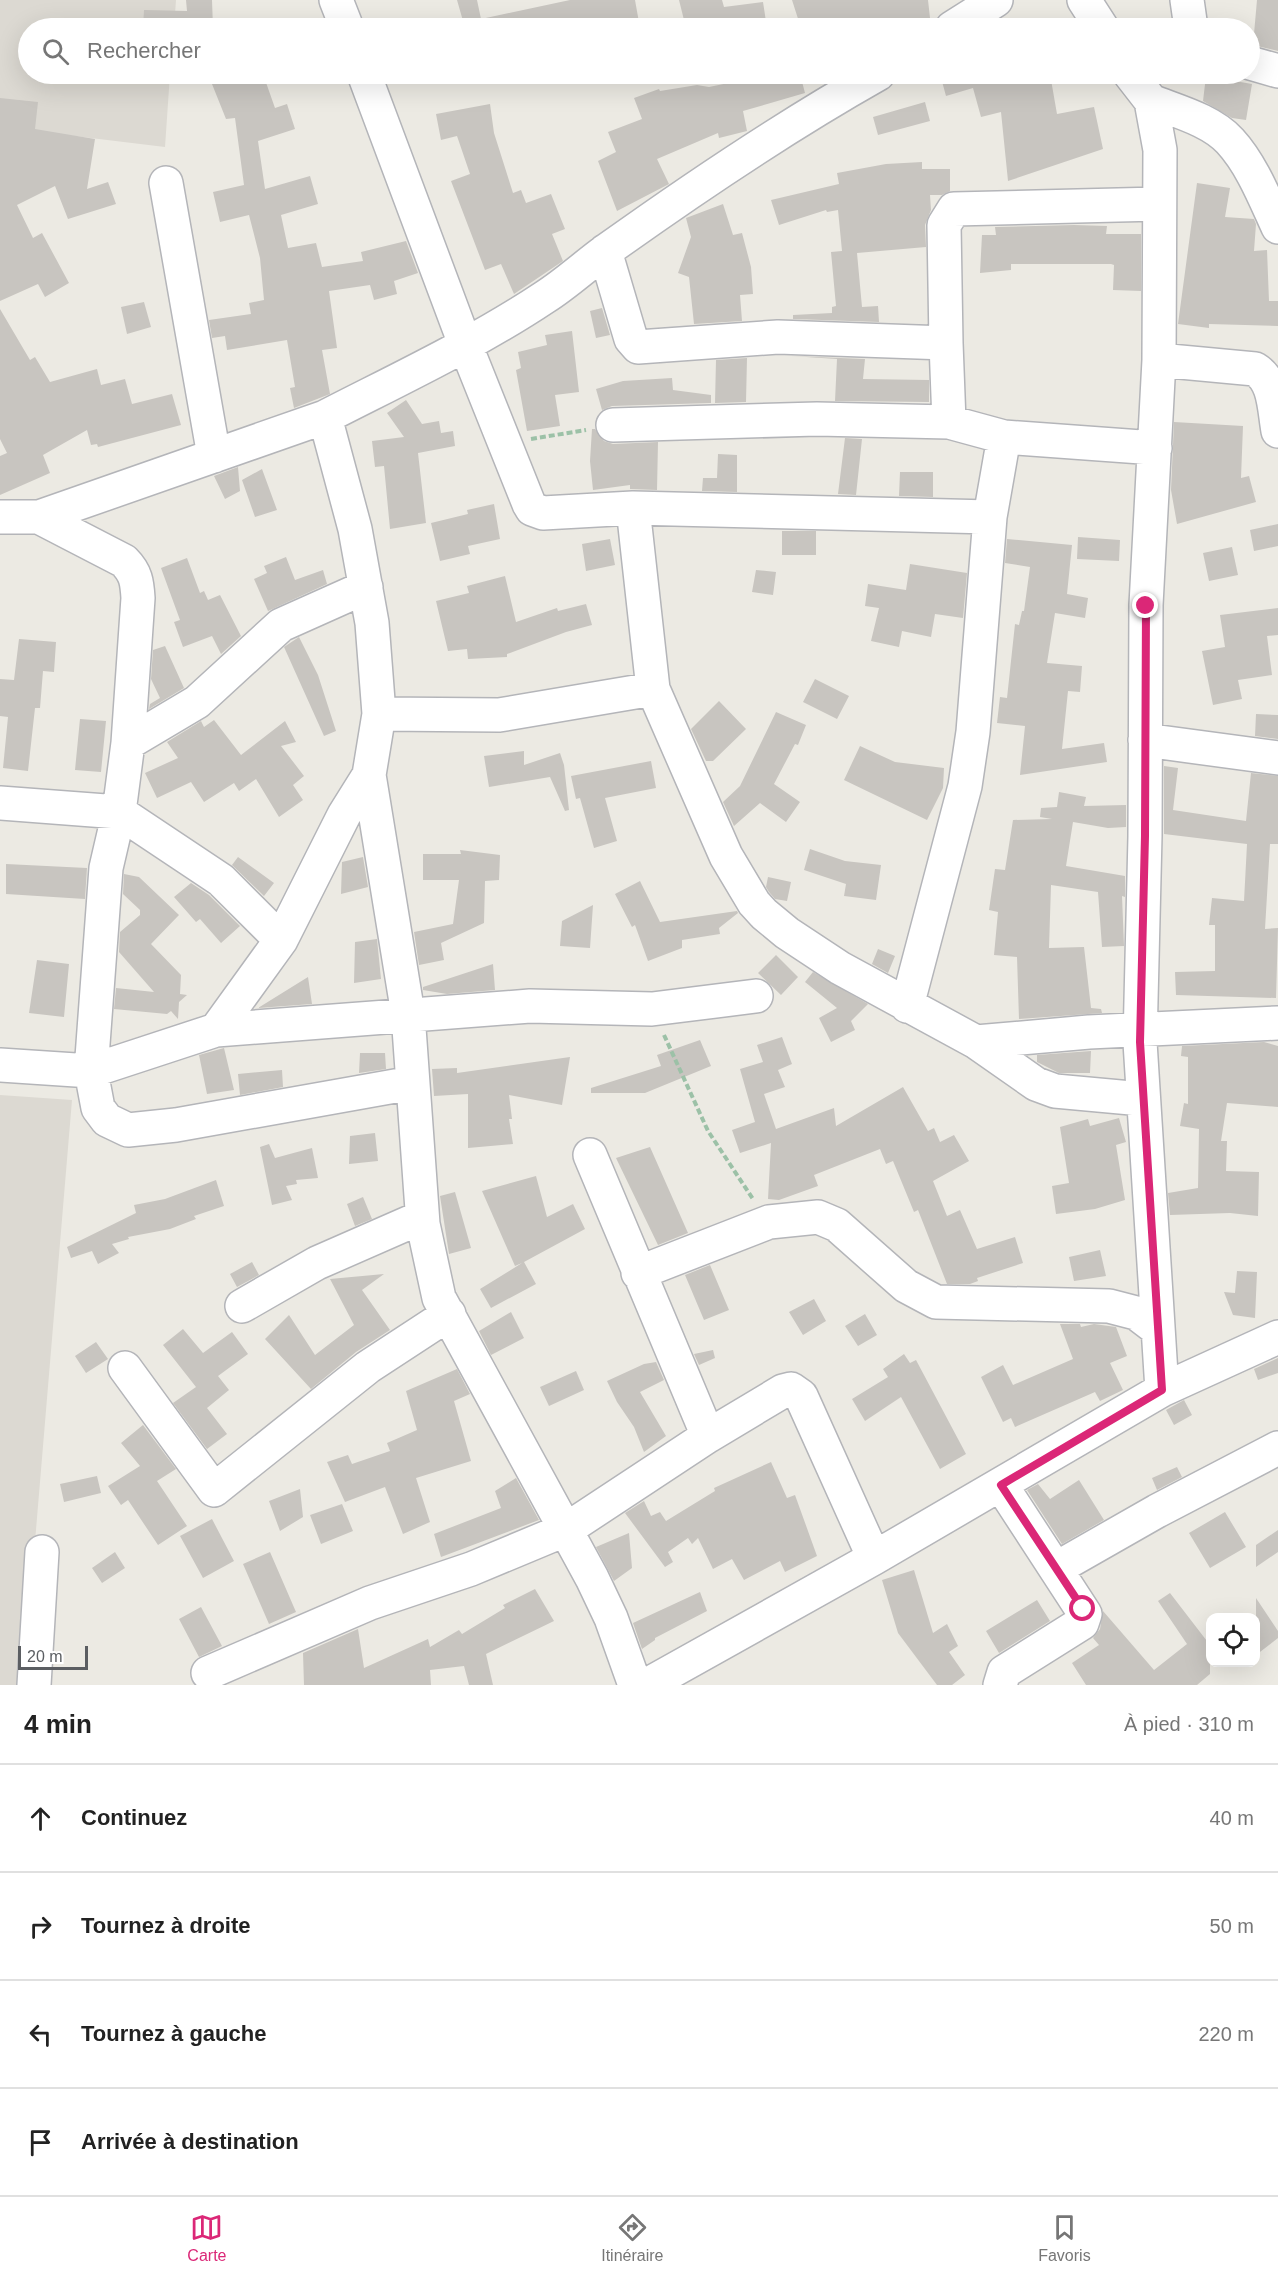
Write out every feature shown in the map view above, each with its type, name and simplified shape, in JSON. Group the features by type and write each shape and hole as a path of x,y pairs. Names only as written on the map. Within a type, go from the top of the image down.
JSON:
{"street":[{"path":"336,0 343,18"},
{"path":"968,18 996,0"},
{"path":"1084,0 1096,18"},
{"path":"1188,0 1190,18"},
{"path":"1260,66 1278,71"},
{"path":"368,84 465,344 529,504 537,511 633,508 990,517"},
{"path":"0,517 39,517 325,417 465,344 546,296 605,251 741,157 818,107 860,84"},
{"path":"1138,84 1151,101 1159,142 1159,360 1146,606 1141,1031 1142,1099 1162,1390"},
{"path":"1151,101 1206,124 1230,141 1255,179 1278,227"},
{"path":"166,183 214,456"},
{"path":"949,422 944,225 954,209 1159,204"},
{"path":"605,251 631,339 638,347 778,337 946,343"},
{"path":"1159,360 1255,369 1264,374 1270,387 1278,430"},
{"path":"325,417 355,529 372,623 379,714 369,775 408,1014 422,1217 429,1260 439,1298 567,1529 611,1618 635,1685"},
{"path":"613,425 817,419 949,422 1004,437 1155,448"},
{"path":"908,1006 965,786 974,732 990,517 1004,437"},
{"path":"633,508 653,689 726,856 754,903 786,933 840,968 976,1042 1036,1084 1055,1091 1142,1099"},
{"path":"39,517 124,561 134,570 137,581 138,598 128,743 119,812 106,868 92,1071 98,1108 107,1120 128,1130 176,1125 412,1083"},
{"path":"128,743 197,702 281,625 366,587"},
{"path":"379,714 499,715 653,689"},
{"path":"1145,740 1278,759"},
{"path":"216,1030 280,940 344,815 369,775"},
{"path":"0,803 119,812 221,880 280,940"},
{"path":"0,1065 92,1071 216,1030 530,1006 652,1009 756,996"},
{"path":"976,1042 1089,1032 1278,1023"},
{"path":"590,1155 708,1436"},
{"path":"242,1306 317,1263 422,1217"},
{"path":"638,1273 769,1222 818,1217 829,1220 906,1286 936,1302 1109,1306 1136,1314 1157,1329"},
{"path":"125,1368 214,1490 368,1367 449,1314"},
{"path":"647,1685 874,1558 1162,1390 1278,1337"},
{"path":"208,1673 370,1603 471,1569 567,1529 708,1436 783,1391 796,1390 801,1396 874,1558"},
{"path":"1056,1568 1157,1511 1278,1449"},
{"path":"1000,1685 1004,1672 1082,1623 1084,1618 1083,1609 1001,1485"},
{"path":"34,1685 42,1552"}],"path":[{"path":"506,444 613,425"},
{"path":"652,1009 708,1131 769,1222"}],"shaded area":[{"path":"0,0 176,0 175,18 18,18 18,84 169,84 165,147 0,127"},
{"path":"0,1095 72,1100 23,1685 0,1685"}],"building":[{"path":"186,0 212,0 213,18 144,18 144,10 187,11"},
{"path":"457,0 477,0 481,18 462,18"},
{"path":"570,0 635,0 638,18 486,18"},
{"path":"679,0 722,0 724,7 763,2 765,18 684,18"},
{"path":"792,0 928,0 930,18 798,18"},
{"path":"1257,0 1278,0 1278,51 1260,47 1260,18 1255,18"},
{"path":"212,84 267,84 275,108 287,104 295,129 258,141 265,189 310,176 318,204 281,215 288,248 316,243 322,267 363,261 361,252 406,241 418,273 394,281 397,294 374,300 370,285 329,291 337,348 322,350 330,394 294,408 290,388 295,387 287,340 227,350 225,336 212,338 209,320 251,314 249,303 264,300 260,258 249,215 220,222 213,192 244,185 235,118 226,119"},
{"path":"724,84 803,84 805,93 743,111 747,131 719,138 718,133 657,159 669,184 617,211 598,161 616,152 608,132 642,119 634,98 659,89 660,91 697,85 709,87"},
{"path":"943,84 1052,84 1057,114 1094,107 1103,149 1008,181 1001,112 981,117 973,88 946,96"},
{"path":"1205,84 1252,84 1246,120 1232,118 1203,101"},
{"path":"0,98 38,102 35,129 95,139 87,189 108,182 116,204 68,219 55,186 17,205 33,238 42,233 69,283 45,297 38,284 0,301"},
{"path":"925,102 930,121 878,135 873,117"},
{"path":"490,104 494,133 513,193 521,190 526,203 551,194 565,229 552,234 563,261 514,294 501,264 485,270 451,181 470,174 457,136 441,140 436,114"},
{"path":"922,162 922,169 950,169 950,191 942,195 930,195 931,210 925,225 926,247 857,253 862,307 878,306 879,322 793,319 793,315 832,313 832,307 836,306 831,252 842,251 838,210 827,212 826,210 779,225 771,200 839,184 837,173 886,164"},
{"path":"1197,183 1230,188 1225,217 1254,219 1256,224 1254,251 1267,250 1269,301 1278,301 1278,326 1209,324 1209,328 1178,324"},
{"path":"723,204 733,235 742,233 751,267 753,294 740,295 742,321 694,324 689,277 678,273 691,237 686,218"},
{"path":"1107,226 1106,234 1141,234 1141,291 1113,290 1114,265 1111,264 1011,264 1011,270 980,273 982,235 996,235 995,227"},
{"path":"144,302 151,327 127,334 121,307"},
{"path":"602,308 610,335 596,338 590,311"},
{"path":"0,309 30,360 35,357 50,382 97,369 101,385 125,379 132,404 172,394 181,425 98,447 97,444 91,445 87,430 43,455 50,473 0,495 0,456 7,453 0,439"},
{"path":"572,331 579,392 555,395 560,426 527,431 516,370 521,368 518,352 547,345 545,335"},
{"path":"791,356 865,359 863,379 929,380 929,402 835,401 837,359"},
{"path":"747,358 746,402 715,403 716,360"},
{"path":"672,378 673,390 711,395 711,403 612,406 602,410 596,389 623,381"},
{"path":"406,400 422,424 439,421 441,433 453,431 455,446 418,453 426,523 390,529 384,466 375,467 372,441 404,437 387,413"},
{"path":"1174,422 1243,426 1241,478 1249,476 1256,502 1177,524 1171,490"},
{"path":"592,429 595,429 604,441 613,444 658,442 657,490 630,489 630,485 593,490 590,461"},
{"path":"845,438 862,439 856,495 838,494"},
{"path":"718,454 737,455 737,492 702,491 703,478 717,478"},
{"path":"238,467 240,491 225,499 214,476"},
{"path":"262,469 277,510 255,517 242,480"},
{"path":"900,472 933,472 933,497 899,496"},
{"path":"494,504 500,539 468,546 470,554 440,561 431,523 468,514 467,510"},
{"path":"1278,524 1278,546 1254,551 1250,530"},
{"path":"782,531 816,531 816,555 782,555"},
{"path":"1078,537 1120,540 1119,561 1077,559"},
{"path":"610,539 615,565 586,571 582,544"},
{"path":"1007,539 1072,545 1067,594 1088,598 1085,618 1055,613 1047,663 1082,666 1080,692 1068,691 1062,749 1104,743 1107,762 1020,775 1025,726 997,723 1000,697 1007,698 1015,624 1019,625 1022,611 1024,611 1030,567 1005,563"},
{"path":"1232,547 1238,575 1209,581 1203,553"},
{"path":"286,557 295,580 323,570 327,584 268,611 254,579 267,573 264,566"},
{"path":"187,558 200,593 204,591 208,600 220,595 241,636 221,654 212,636 183,647 174,622 180,620 161,568"},
{"path":"910,564 967,573 963,618 935,614 931,637 902,631 899,647 871,641 879,608 865,606 868,584 906,590"},
{"path":"756,570 776,572 773,595 752,592"},
{"path":"505,576 516,622 557,608 558,611 586,604 592,625 507,654 507,657 468,659 467,649 448,651 436,601 469,593 467,586"},
{"path":"1278,608 1278,635 1267,636 1272,675 1238,680 1242,699 1213,705 1202,651 1225,647 1220,615"},
{"path":"299,637 318,675 336,731 324,736 284,647"},
{"path":"19,639 56,642 54,672 43,671 40,708 35,708 28,771 3,768 8,717 0,716 0,679 14,680"},
{"path":"165,646 184,688 149,709 150,704 160,698 151,679 153,650"},
{"path":"815,679 849,696 837,719 803,702"},
{"path":"719,701 746,729 713,761 706,761 691,729"},
{"path":"776,712 806,725 798,745 795,744 774,784 800,802 786,822 760,803 734,826 723,802 740,786"},
{"path":"1256,714 1278,715 1278,739 1255,736"},
{"path":"80,719 106,721 101,772 75,770"},
{"path":"214,720 241,755 285,721 296,742 281,746 304,776 293,785 303,800 279,817 256,779 239,791 234,783 204,802 191,782 157,798 145,773 178,758 167,742 201,721 204,727"},
{"path":"860,746 895,762 944,768 943,788 927,820 844,780"},
{"path":"524,751 524,765 560,753 564,765 569,810 565,811 550,777 489,787 484,756"},
{"path":"651,761 656,788 605,798 617,841 594,848 580,798 576,799 571,776"},
{"path":"1164,766 1178,768 1173,810 1246,821 1251,773 1278,776 1278,844 1270,844 1265,929 1278,928 1276,998 1176,995 1175,972 1215,971 1215,925 1209,925 1212,898 1244,901 1247,844 1164,834"},
{"path":"1059,792 1086,797 1084,806 1126,805 1126,827 1108,828 1073,822 1066,866 1125,876 1125,897 1122,896 1124,946 1102,947 1098,892 1051,885 1049,948 1084,947 1091,1008 1101,1009 1102,1013 1019,1019 1017,957 994,955 998,912 989,910 995,869 1005,870 1013,820 1052,819 1040,817 1041,808 1057,807"},
{"path":"810,849 845,861 881,865 876,900 844,896 846,884 804,870"},
{"path":"460,850 500,855 499,880 485,881 484,923 441,943 444,960 419,965 414,932 453,924 459,880 423,880 423,854 461,854"},
{"path":"238,857 274,883 264,896 232,865"},
{"path":"363,857 368,887 341,894 342,862"},
{"path":"6,864 87,868 85,899 6,894"},
{"path":"124,874 139,877 179,915 151,944 181,975 180,994 187,995 179,1002 178,1019 171,1011 167,1014 114,1009 116,988 154,992 119,952 120,932 140,915 140,910 123,894"},
{"path":"768,877 791,882 787,901 775,899 769,892 766,887"},
{"path":"640,881 660,922 737,911 738,913 719,928 720,934 682,940 682,948 648,961 635,925 632,927 615,894"},
{"path":"191,883 209,895 240,926 221,943 200,919 196,922 174,897"},
{"path":"593,905 590,948 560,946 562,921"},
{"path":"377,939 381,979 354,983 355,942"},
{"path":"878,949 895,956 888,973 872,964"},
{"path":"776,955 798,977 781,995 758,973"},
{"path":"37,960 69,964 64,1017 29,1013"},
{"path":"493,964 495,990 447,994 423,990 423,987"},
{"path":"813,972 868,1004 851,1021 855,1030 831,1042 819,1018 837,1008 805,982"},
{"path":"308,977 312,1004 258,1008"},
{"path":"782,1037 792,1064 778,1070 785,1087 764,1094 776,1129 834,1108 836,1126 903,1087 928,1131 934,1128 940,1142 954,1135 969,1161 933,1181 947,1216 960,1210 977,1249 1015,1237 1023,1263 977,1278 978,1281 970,1284 947,1284 918,1210 914,1212 893,1161 886,1164 880,1149 814,1175 818,1186 779,1200 768,1199 771,1143 740,1153 732,1130 755,1122 740,1069 763,1062 757,1045"},
{"path":"700,1040 711,1066 645,1093 591,1093 591,1088 661,1066 657,1055"},
{"path":"1264,1042 1278,1046 1278,1107 1227,1103 1221,1141 1227,1141 1226,1171 1259,1172 1258,1216 1230,1213 1170,1215 1168,1193 1198,1188 1199,1129 1180,1126 1184,1103 1188,1104 1188,1057 1181,1056 1182,1046"},
{"path":"224,1048 234,1090 207,1094 199,1055"},
{"path":"1091,1051 1090,1073 1059,1073 1037,1062 1037,1055"},
{"path":"360,1053 385,1053 386,1069 359,1073"},
{"path":"570,1057 562,1105 509,1095 512,1119 509,1119 513,1144 468,1148 468,1094 434,1096 432,1069 457,1068 457,1073"},
{"path":"282,1070 283,1087 240,1095 238,1074"},
{"path":"1119,1118 1126,1142 1116,1145 1125,1200 1095,1209 1056,1214 1052,1186 1069,1183 1060,1127 1088,1119 1090,1126"},
{"path":"375,1133 378,1161 349,1164 350,1136"},
{"path":"269,1144 275,1158 312,1148 318,1178 296,1180 297,1184 286,1186 292,1200 272,1205 260,1147"},
{"path":"650,1147 688,1233 658,1245 616,1158"},
{"path":"536,1176 547,1217 573,1204 585,1229 524,1262 536,1284 491,1308 480,1289 522,1263 515,1266 482,1191"},
{"path":"216,1180 224,1206 194,1216 196,1219 170,1229 128,1237 129,1239 112,1244 119,1253 98,1264 92,1251 71,1258 67,1247 136,1213 134,1205 165,1199"},
{"path":"455,1192 471,1248 449,1254 440,1196"},
{"path":"363,1197 372,1219 355,1226 347,1204"},
{"path":"1100,1250 1106,1276 1074,1281 1069,1257"},
{"path":"252,1262 259,1275 237,1287 230,1274"},
{"path":"710,1265 729,1310 704,1320 685,1275"},
{"path":"1237,1271 1257,1272 1255,1318 1233,1315 1224,1292 1235,1293"},
{"path":"384,1274 362,1290 390,1330 356,1352 311,1389 265,1339 289,1315 315,1355 354,1325 330,1279"},
{"path":"814,1299 826,1321 803,1335 789,1312"},
{"path":"511,1312 524,1338 491,1355 479,1331"},
{"path":"865,1314 877,1335 858,1346 845,1326"},
{"path":"1060,1324 1080,1324 1081,1327 1094,1324 1116,1327 1127,1356 1110,1363 1123,1390 1100,1401 1095,1392 1015,1427 1011,1418 1003,1422 981,1377 1003,1365 1013,1385 1073,1359"},
{"path":"183,1329 203,1353 232,1332 248,1354 218,1376 229,1390 207,1408 227,1434 207,1449 173,1403 196,1387 163,1345"},
{"path":"96,1342 108,1359 86,1373 75,1356"},
{"path":"713,1350 715,1358 699,1365 694,1354"},
{"path":"904,1354 910,1363 916,1360 966,1454 940,1469 901,1397 865,1421 852,1399 888,1377 883,1369"},
{"path":"1278,1358 1278,1373 1258,1380 1254,1369"},
{"path":"656,1362 664,1380 640,1392 666,1436 644,1452 634,1427 617,1402 607,1381 644,1364"},
{"path":"457,1369 470,1394 454,1401 471,1461 416,1478 430,1522 403,1534 385,1487 345,1502 327,1462 348,1455 352,1464 390,1451 387,1443 417,1430 406,1391"},
{"path":"576,1371 584,1390 549,1406 540,1387"},
{"path":"1184,1400 1192,1415 1174,1425 1166,1410"},
{"path":"143,1425 176,1469 157,1481 187,1526 158,1545 128,1500 121,1505 108,1486 140,1466 121,1443"},
{"path":"771,1462 787,1498 795,1495 817,1556 785,1572 780,1561 744,1580 732,1559 713,1569 698,1538 692,1544 688,1538 668,1552 673,1562 665,1567 625,1513 644,1501 651,1516 660,1512 666,1521 715,1491 714,1488"},
{"path":"1177,1467 1182,1477 1157,1490 1152,1478"},
{"path":"97,1476 101,1493 64,1502 60,1484"},
{"path":"516,1478 539,1520 441,1557 434,1534 501,1508 495,1491"},
{"path":"1079,1480 1104,1520 1062,1544 1027,1490 1038,1484 1050,1499"},
{"path":"300,1489 303,1517 280,1531 269,1501"},
{"path":"342,1504 353,1531 321,1544 310,1515"},
{"path":"1225,1512 1246,1547 1210,1568 1189,1533"},
{"path":"212,1519 234,1561 203,1578 180,1536"},
{"path":"1278,1530 1278,1552 1256,1567 1256,1545"},
{"path":"629,1533 632,1568 614,1581 596,1547"},
{"path":"115,1552 125,1568 102,1583 92,1568"},
{"path":"270,1552 296,1612 269,1624 243,1564"},
{"path":"914,1570 933,1633 947,1624 958,1646 949,1652 965,1675 952,1685 937,1685 898,1633 882,1580"},
{"path":"535,1589 554,1621 486,1654 493,1685 469,1685 464,1666 430,1670 431,1685 304,1685 303,1653 358,1629 364,1668 428,1639 430,1647 459,1630 462,1634 505,1608 503,1605"},
{"path":"700,1592 707,1611 655,1638 642,1649 633,1623"},
{"path":"1170,1593 1206,1640 1206,1667 1210,1667 1210,1674 1197,1685 1086,1685 1072,1663 1099,1645 1093,1638 1100,1629 1103,1611 1154,1670 1187,1644 1158,1601"},
{"path":"1256,1598 1278,1631 1278,1638 1260,1652 1260,1613 1256,1613"},
{"path":"1037,1600 1050,1621 999,1653 986,1631"},
{"path":"201,1607 222,1646 199,1657 179,1619"}],"route":[{"path":"1083,1609 1001,1485 1162,1390 1140,1042 1145,836 1146,606"}]}
